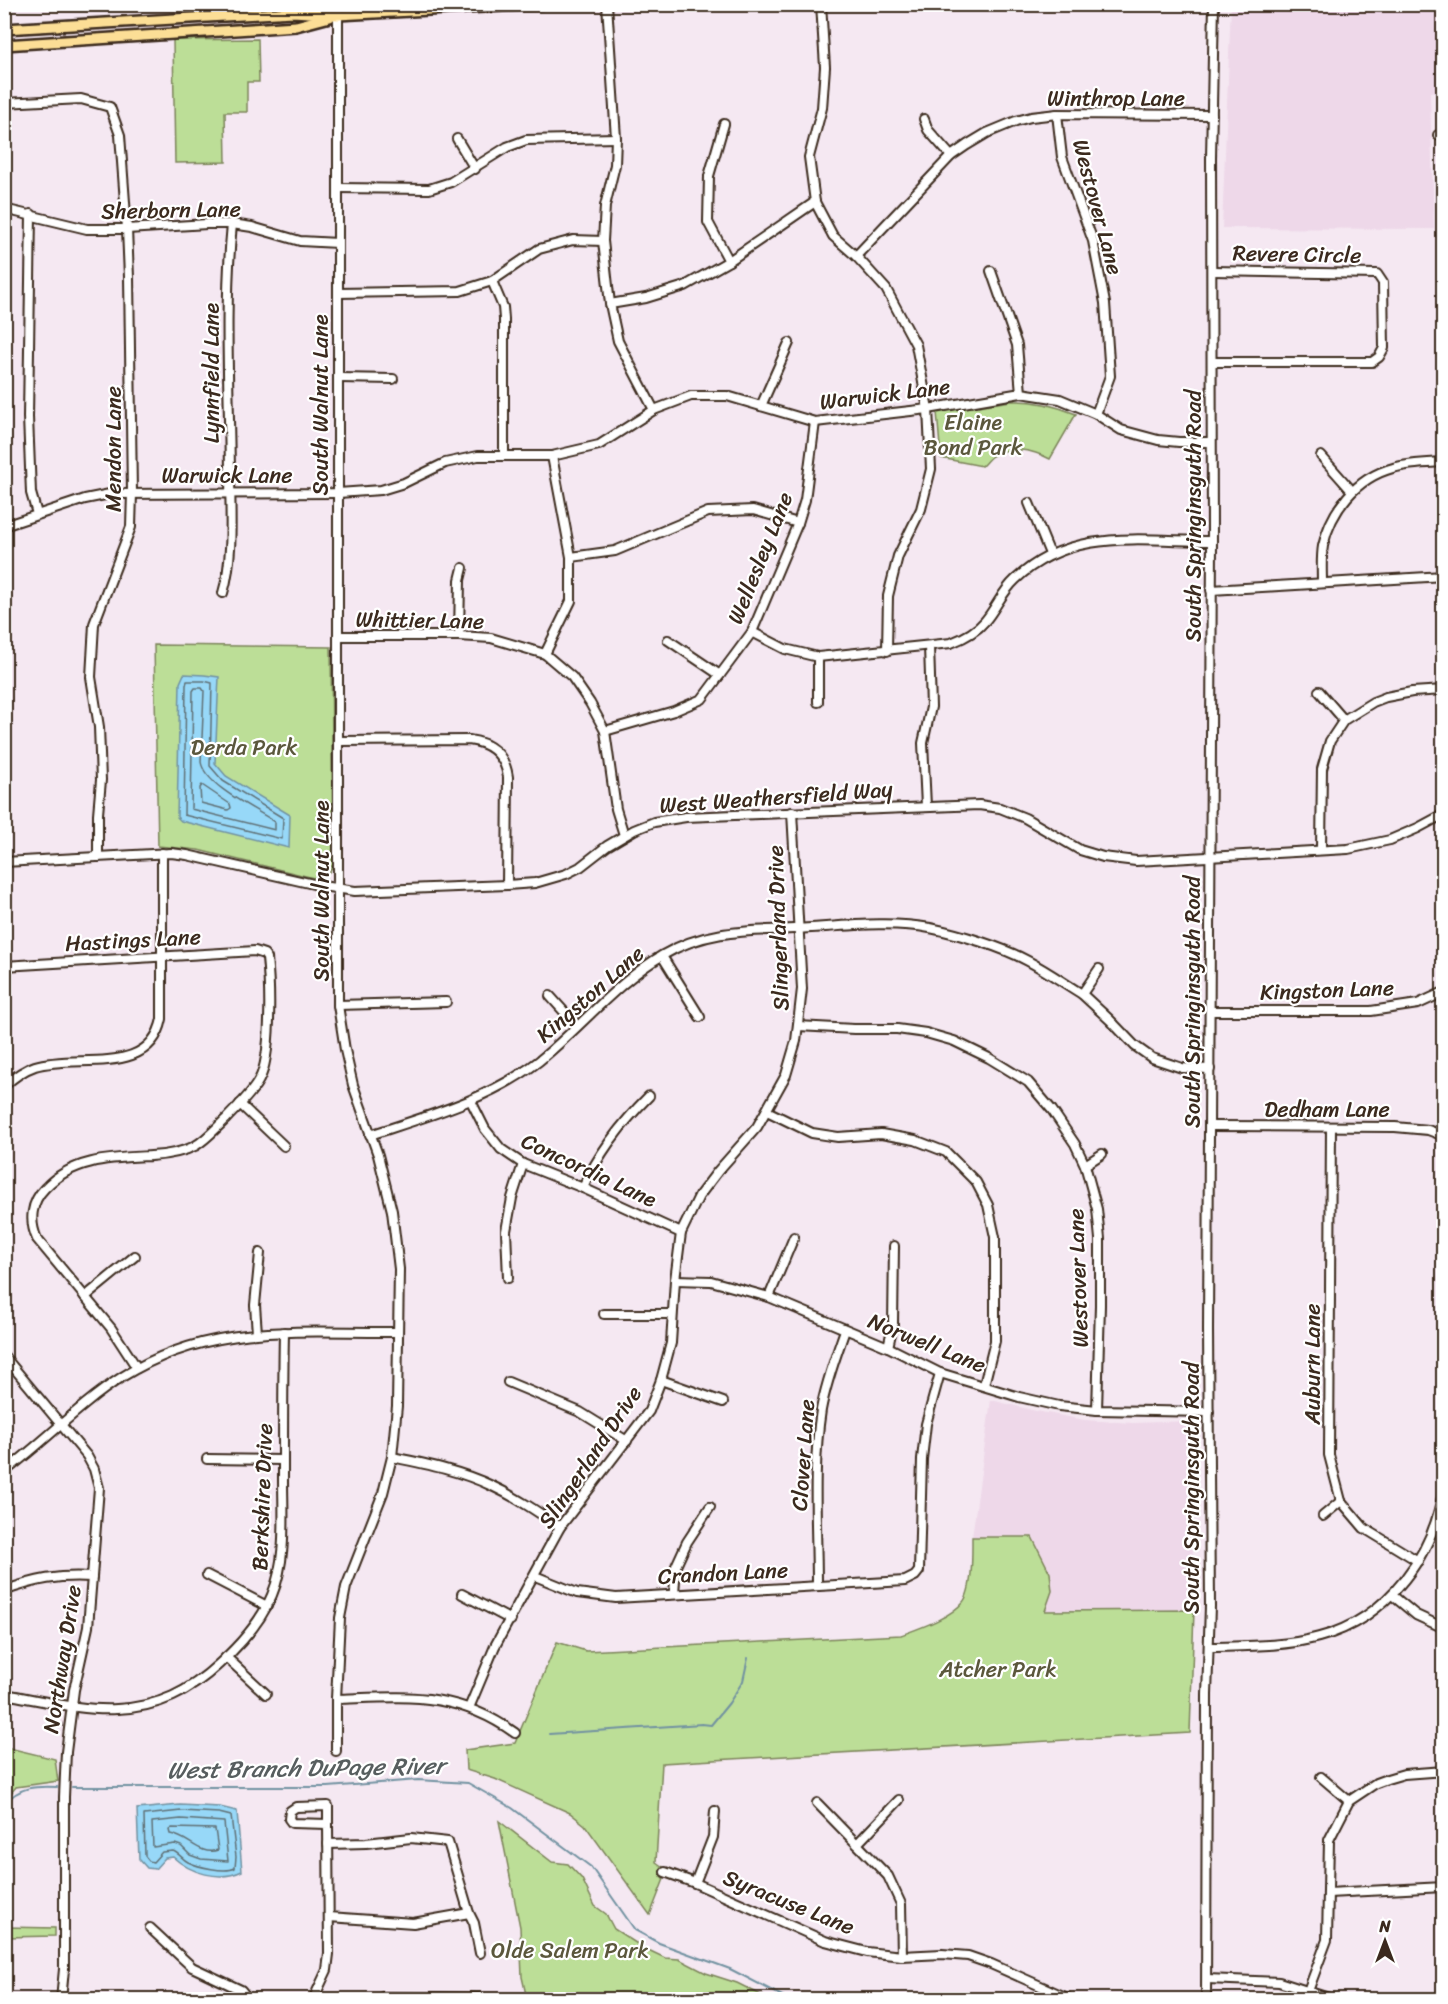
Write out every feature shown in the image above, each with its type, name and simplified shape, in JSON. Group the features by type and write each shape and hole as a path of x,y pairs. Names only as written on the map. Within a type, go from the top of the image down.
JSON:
{"main road":[{"path":"4,29 293,12 338,15 540,4"},
{"path":"4,45 296,26 338,15"}],"street":[{"name":"South Walnut Lane","path":"336,1751 340,1618 346,1587 383,1494 392,1457 397,1406 399,1269 392,1211 384,1175 349,1068 339,1005 338,4"},
{"path":"608,4 616,138 615,165 604,206 603,241 610,304 618,342 654,410"},
{"path":"820,4 825,77 822,108 809,158 815,202 833,236 856,256 886,289 916,345 928,409 931,469 921,509 897,556 888,596 887,651"},
{"name":"South Springinsguth Road","path":"1206,2000 1214,4"},
{"name":"Mendon Lane","path":"4,103 81,99 110,108 120,135 129,277 131,527 94,624 90,677 100,738 98,856"},
{"name":"Winthrop Lane","path":"856,256 951,156 987,133 1004,126 1031,117 1057,114 1212,115"},
{"name":"Westover Lane","path":"1057,114 1062,157 1092,241 1105,303 1110,376 1096,414"},
{"path":"924,119 928,130 951,156"},
{"path":"724,124 708,176 708,222 729,261"},
{"path":"338,189 429,189 451,182 507,147 526,140 616,138"},
{"path":"457,139 475,169"},
{"path":"610,304 646,298 685,286 729,261 815,202"},
{"name":"Sherborn Lane","path":"4,209 87,229 232,224 252,227 300,241 338,243"},
{"path":"31,214 28,427 32,493 37,514"},
{"name":"Lynnfield Lane","path":"223,593 228,574 230,493 228,283 232,224"},
{"path":"338,293 460,291 492,281 539,249 573,240 603,241"},
{"path":"991,271 1017,345 1021,393"},
{"name":"Revere Circle","path":"1212,362 1372,362 1379,357 1383,348 1383,283 1377,274 1213,271"},
{"path":"492,281 504,319 504,455"},
{"path":"761,406 789,343"},
{"path":"340,378 393,379"},
{"name":"Warwick Lane","path":"4,526 85,499 110,494 338,493 381,490 404,483 445,463 478,456 552,456 599,445 654,410 691,396 727,396 815,422 928,409 1021,393 1060,399 1096,414 1121,430 1158,440 1211,442"},
{"name":"Wellesley Lane","path":"605,731 674,711 702,699 752,632 798,523 805,500 815,422"},
{"path":"545,654 571,601 571,557 552,456"},
{"path":"1321,456 1352,491"},
{"path":"1322,583 1323,548 1328,530 1336,512 1352,491 1371,477 1393,468 1443,462"},
{"path":"1029,504 1050,554"},
{"path":"571,557 615,551 708,512 753,510 798,523"},
{"path":"752,632 785,649 818,657 951,644 969,636 985,621 1010,585 1050,554 1080,544 1099,541 1212,541"},
{"path":"459,636 460,580 463,568"},
{"path":"1211,590 1443,576"},
{"name":"Whittier Lane","path":"338,636 491,638 545,654 572,677 590,703 605,731 616,809 624,835"},
{"path":"668,640 720,675"},
{"path":"926,806 923,743 931,707 929,646"},
{"path":"818,657 818,702"},
{"path":"1321,849 1322,769 1330,741 1344,720 1373,702 1386,697 1443,690"},
{"path":"1319,691 1344,720"},
{"path":"339,741 469,740 484,743 497,751 506,765 508,777 507,885"},
{"name":"West Weathersfield Way","path":"4,862 162,853 187,855 355,891 535,884 580,867 607,846 644,825 675,818 968,804 1000,808 1026,818 1080,850 1109,858 1136,861 1348,849 1380,843 1418,828 1443,814"},
{"name":"Slingerland Drive","path":"469,1708 495,1646 560,1527 649,1411 672,1343 672,1314 681,1233 699,1196 757,1127 786,1075 798,1026 802,989 792,812"},
{"path":"4,1086 21,1073 38,1065 124,1058 146,1049 157,1035 162,1019 162,853"},
{"name":"Kingston Lane","path":"370,1135 471,1101 516,1076 538,1062 635,976 662,956 684,945 722,933 893,925 930,928 977,941 1027,960 1082,994 1135,1046 1152,1058 1182,1068 1210,1069"},
{"name":"Hastings Lane","path":"4,966 255,951 264,954 268,962 266,1057 259,1081 240,1104"},
{"path":"662,956 700,1017"},
{"path":"1082,994 1099,969"},
{"name":"Kingston Lane","path":"1210,1011 1371,1011 1418,1004 1443,992"},
{"path":"550,996 577,1026"},
{"path":"339,1005 446,1002"},
{"name":"Westover Lane","path":"798,1026 914,1030 964,1045 1028,1082 1065,1128 1084,1165 1096,1209 1100,1239 1097,1410"},
{"path":"583,1188 598,1157 609,1141 649,1096"},
{"name":"Concordia Lane","path":"471,1101 485,1130 501,1149 523,1164 583,1188 681,1233"},
{"path":"137,1368 119,1340 49,1256 35,1234 32,1215 40,1192 57,1178 85,1163 102,1159 169,1154 192,1147 210,1135 240,1104 284,1146"},
{"path":"767,1111 812,1133 838,1137 881,1134 915,1140 946,1152 976,1182 992,1217 996,1247 994,1341 984,1385"},
{"name":"Dedham Lane","path":"1210,1126 1415,1128 1443,1136"},
{"name":"Auburn Lane","path":"1331,1127 1329,1455 1341,1501 1364,1528 1418,1561"},
{"path":"1084,1165 1102,1154"},
{"path":"508,1278 506,1231 512,1198 523,1164"},
{"path":"769,1297 794,1237"},
{"path":"888,1347 893,1325 894,1246"},
{"path":"257,1333 255,1305 260,1254"},
{"path":"85,1298 135,1256"},
{"name":"Norwell Lane","path":"675,1280 711,1281 769,1297 888,1347 940,1373 1020,1397 1059,1406 1097,1410 1209,1413"},
{"path":"604,1314 672,1314"},
{"name":"Clover Lane","path":"817,1586 818,1433 828,1380 845,1330"},
{"name":"Berkshire Drive","path":"4,1694 104,1709 148,1705 191,1687 226,1657 258,1622 277,1581 282,1558 284,1332"},
{"path":"4,1472 111,1385 137,1368 169,1353 231,1336 257,1333 398,1332"},
{"name":"Northway Drive","path":"4,1356 87,1455 98,1483 99,1497 87,1639 72,1706 65,1773 62,2000"},
{"name":"Crandon Lane","path":"535,1576 578,1593 616,1598 905,1581 915,1576 919,1571 923,1448 926,1424 940,1373"},
{"path":"661,1380 723,1402"},
{"path":"508,1382 580,1412 627,1441"},
{"path":"392,1457 444,1468 490,1485 525,1503 560,1527"},
{"path":"207,1459 283,1460"},
{"path":"1209,1647 1282,1644 1317,1638 1357,1621 1392,1595 1418,1561 1441,1512 1443,1484"},
{"path":"1323,1516 1341,1501"},
{"path":"674,1594 676,1566 687,1542 710,1507"},
{"path":"207,1575 267,1606"},
{"path":"4,1591 55,1576 92,1576"},
{"path":"462,1594 511,1620"},
{"path":"1392,1595 1416,1615 1443,1629"},
{"path":"226,1657 266,1694"},
{"path":"336,1699 417,1697 445,1701 493,1718 515,1733"},
{"path":"1308,1991 1327,1940 1329,1840 1349,1801 1376,1783 1395,1776 1443,1771"},
{"path":"1321,1777 1349,1801"},
{"path":"857,1844 899,1800"},
{"path":"817,1803 888,1876 901,1904 902,1956"},
{"path":"313,2000 327,1970 329,1917 328,1806 293,1808 290,1811 290,1821 293,1824 328,1824"},
{"path":"695,1883 713,1837 715,1811"},
{"path":"328,1844 411,1838 448,1842 474,1923 480,1953"},
{"name":"Syracuse Lane","path":"665,1872 825,1941 867,1952 902,1956 942,1954 968,1956 1072,2000"},
{"path":"1328,1893 1443,1887"},
{"path":"329,1917 413,1923 469,1913"},
{"path":"150,1928 192,1967 241,1990 249,2000"},
{"path":"1206,1979 1261,1980 1285,1984 1335,2000"},
{"path":"378,2000 383,1997 479,1998 483,2000"}],"shaded area":[{"path":"1231,5 1443,5 1443,91 1430,92 1434,229 1222,228"},
{"path":"991,1400 1085,1420 1133,1423 1190,1421 1194,1610 1045,1611 1052,1591 1050,1573 1032,1537 972,1537"}],"green space":[{"path":"258,39 259,82 247,82 247,112 225,112 226,162 175,163 173,40"},
{"name":"Elaine Bond Park","path":"1011,401 1044,404 1076,414 1050,459 1021,450 999,453 992,456 982,466 941,458 937,412"},
{"name":"Derda Park","path":"154,645 331,647 333,864 326,874 314,878 198,850 158,846"},
{"name":"Atcher Park","path":"972,1537 1032,1537 1050,1573 1052,1591 1045,1611 1194,1610 1190,1733 662,1763 656,1862 663,1867 661,1876 664,1879 650,1915 585,1825 570,1813 495,1779 466,1770 465,1750 515,1743 557,1642 586,1651 901,1635 943,1618 963,1602 969,1589"},
{"path":"5,1747 55,1759 58,1781 16,1787 5,1800"},
{"name":"Olde Salem Park","path":"499,1821 552,1862 568,1864 582,1879 595,1906 606,1914 614,1929 642,1947 665,1958 679,1959 706,1973 737,1983 769,1999 527,1999 522,1977 520,1927"},
{"path":"5,1927 55,1928 55,1936 5,1937"}],"water":[{"path":"184,674 219,677 215,763 226,776 290,815 289,848 181,821 177,817 180,683"},
{"path":"180,1805 220,1807 237,1811 242,1871 215,1876 188,1867 173,1857 165,1858 155,1869 147,1868 139,1859 137,1809"}],"waterway":[{"path":"549,1734 711,1725 743,1681 748,1658"},
{"name":"West Branch DuPage River","path":"72,1787 328,1787 418,1780 468,1783 512,1808 591,1867 635,1930 659,1943 730,1969 790,2000"},
{"name":"West Branch DuPage River","path":"4,1804 28,1788 57,1787"}]}
